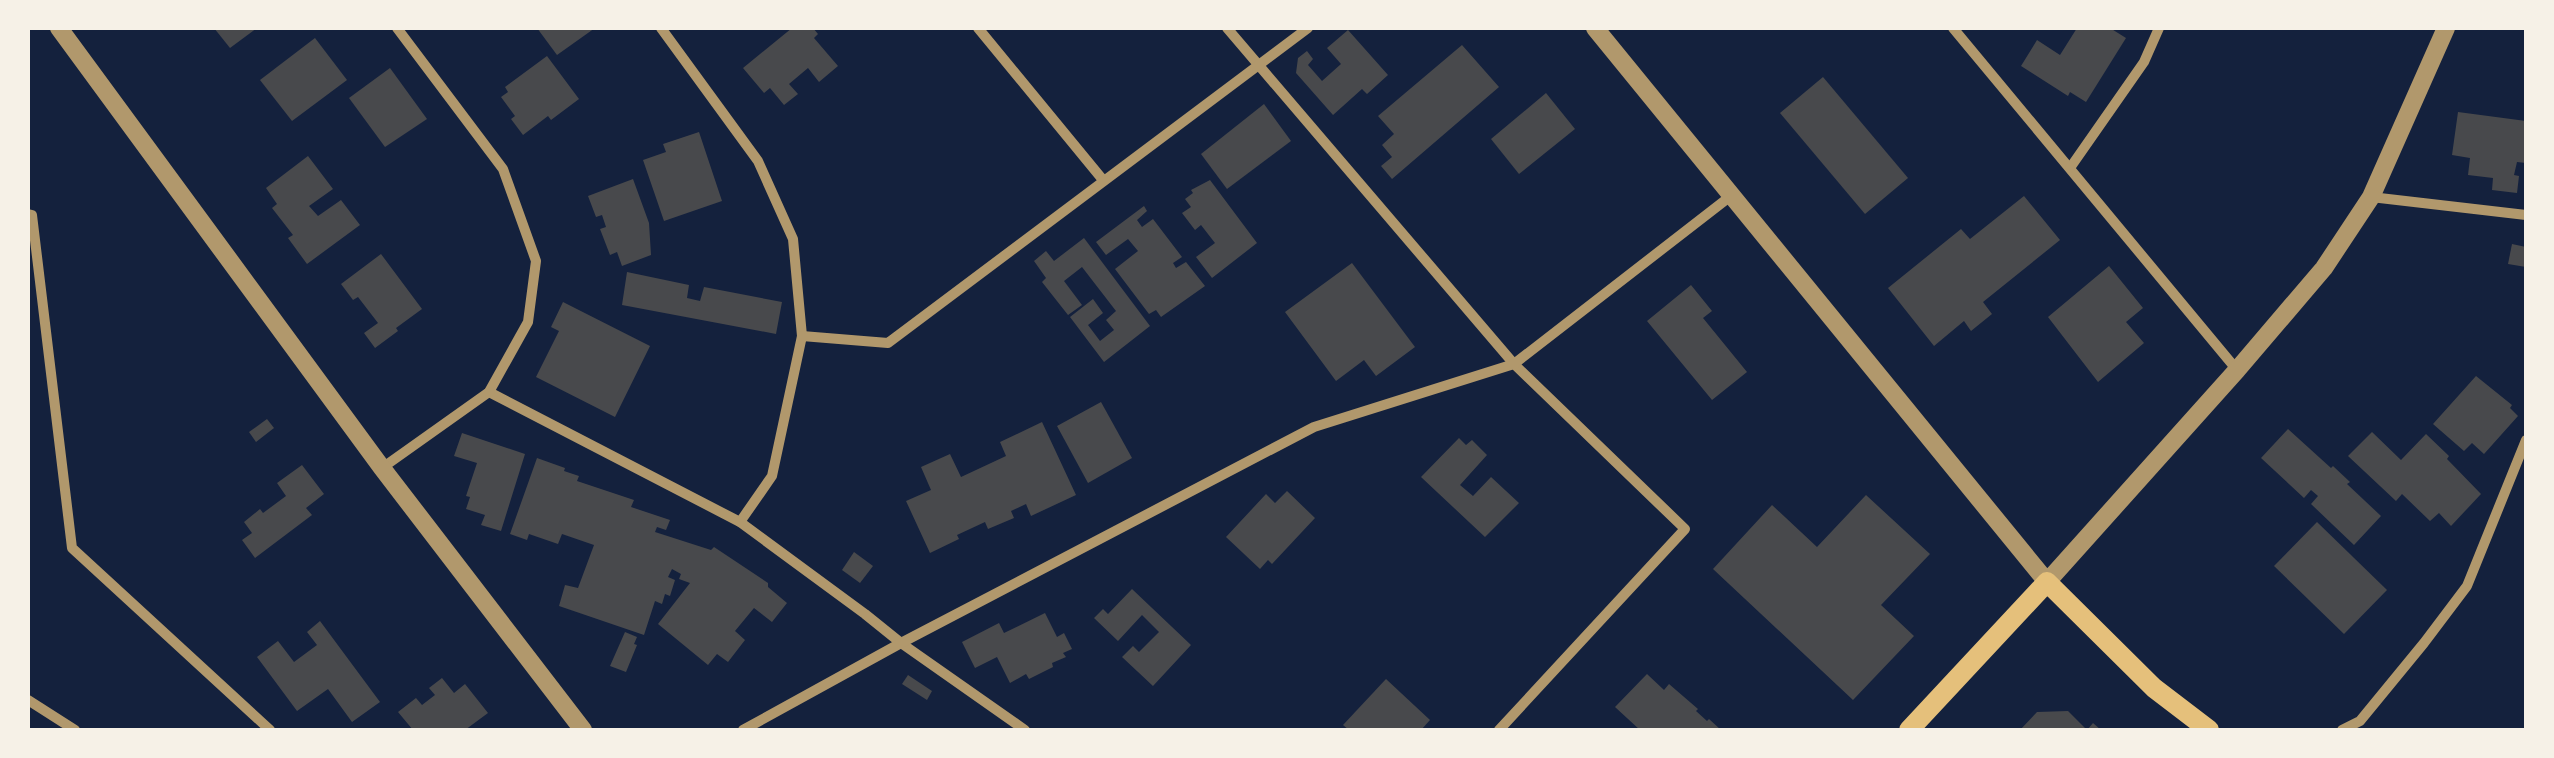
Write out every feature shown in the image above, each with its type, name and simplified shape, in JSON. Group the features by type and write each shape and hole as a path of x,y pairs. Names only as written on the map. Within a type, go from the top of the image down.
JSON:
{"main road":[{"path":"1909,730 2047,582 2154,688 2209,730"}],"street":[{"path":"59,28 382,468 584,730"},
{"path":"382,468 489,392 528,322 536,261 503,169 397,28"},
{"path":"661,28 758,160 793,239 802,336 772,476 740,522"},
{"path":"978,28 1103,180"},
{"path":"1227,28 1514,364 1685,529 1498,730"},
{"path":"802,336 888,343 1308,28"},
{"path":"1596,28 2047,582 2324,268 2371,197 2446,28"},
{"path":"1953,28 2237,370"},
{"path":"2070,168 2144,62 2158,28"},
{"path":"743,730 1314,427 1514,364 1732,195"},
{"path":"2371,197 2526,215"},
{"path":"28,214 32,215 72,548 270,730"},
{"path":"489,392 740,522 1024,730"},
{"path":"2342,730 2360,721 2467,586 2526,440"},
{"path":"28,700 75,730"}],"building":[{"path":"214,28 257,28 230,48"},
{"path":"537,28 595,28 557,55"},
{"path":"792,28 813,28 818,34 814,38 838,66 819,82 808,68 789,84 798,94 784,105 770,88 764,93 743,68"},
{"path":"2077,28 2110,28 2126,38 2086,102 2070,92 2068,96 2021,66 2037,40 2060,55"},
{"path":"1348,30 1388,75 1367,94 1362,89 1333,115 1296,73 1298,58 1307,51 1313,59 1308,65 1322,81 1341,64 1327,48"},
{"path":"315,38 347,80 292,121 260,80"},
{"path":"1462,45 1499,87 1392,179 1381,166 1392,157 1382,145 1394,134 1378,116"},
{"path":"547,56 579,99 523,135 501,97 508,92 505,87"},
{"path":"390,68 427,119 385,147 349,98"},
{"path":"1823,77 1908,178 1865,214 1780,113"},
{"path":"1546,93 1575,129 1519,174 1491,139"},
{"path":"1264,104 1291,141 1227,189 1201,154"},
{"path":"2458,112 2526,121 2526,163 2517,162 2514,175 2519,176 2517,193 2492,190 2493,178 2468,175 2470,158 2452,155"},
{"path":"699,132 722,201 664,221 643,160 666,152 663,144"},
{"path":"308,156 333,189 309,206 318,216 341,200 360,225 307,264 288,238 293,235 272,208 277,204 266,188"},
{"path":"633,179 649,223 651,255 622,266 617,252 610,255 600,229 606,227 602,215 596,217 588,196"},
{"path":"1210,180 1257,243 1212,278 1196,257 1215,243 1201,225 1195,230 1182,213 1191,207 1185,199 1193,193 1191,190"},
{"path":"2024,196 2060,240 1983,302 1992,314 1971,331 1964,321 1934,346 1888,288 1961,229 1970,239"},
{"path":"1144,206 1147,211 1137,220 1142,227 1153,219 1182,257 1173,263 1176,268 1186,262 1205,286 1161,317 1156,310 1149,314 1115,269 1138,251 1128,239 1106,255 1096,242"},
{"path":"1084,238 1150,326 1104,362 1070,317 1093,299 1103,313 1088,325 1100,341 1114,330 1106,320 1116,311 1082,267 1064,281 1082,305 1068,315 1042,282 1046,278 1034,261 1046,251 1054,261"},
{"path":"2512,244 2526,247 2526,267 2508,264"},
{"path":"381,254 422,309 375,348 364,333 378,323 358,297 353,300 341,284"},
{"path":"1352,263 1415,347 1376,376 1364,360 1336,381 1285,312"},
{"path":"2109,266 2143,308 2126,322 2144,343 2098,382 2048,317"},
{"path":"627,272 689,285 687,298 700,301 704,287 782,302 776,334 622,305"},
{"path":"1691,285 1712,311 1703,318 1747,372 1712,400 1647,321"},
{"path":"563,302 650,346 615,417 536,377 559,331 551,327"},
{"path":"2476,376 2512,405 2510,408 2518,416 2484,454 2472,443 2464,451 2433,424"},
{"path":"1101,402 1132,458 1088,483 1057,426"},
{"path":"267,419 274,428 256,442 249,432"},
{"path":"1042,422 1076,495 1031,516 1026,504 1011,511 1014,518 988,529 985,522 930,553 906,501 931,490 921,467 950,454 961,477 1006,456 1000,442"},
{"path":"2288,429 2333,466 2381,516 2354,545 2311,504 2318,496 2311,490 2304,498 2261,458"},
{"path":"2372,432 2401,460 2426,434 2481,494 2451,526 2439,513 2430,521 2402,494 2396,501 2348,456"},
{"path":"462,433 525,454 501,531 481,525 485,515 466,509 470,497 466,496 477,463 454,456"},
{"path":"1459,438 1466,445 1472,440 1487,455 1460,485 1473,496 1491,477 1519,503 1485,537 1421,477"},
{"path":"537,458 579,476 577,481 634,500 631,507 670,520 666,530 657,527 655,532 711,550 714,547 768,583 787,603 772,622 754,608 735,631 745,640 728,662 717,654 708,665 658,624 690,583 679,579 681,574 672,569 668,577 675,580 670,596 665,594 662,604 655,601 644,635 559,606 565,585 578,588 594,545 562,534 558,544 529,534 527,540 510,534"},
{"path":"302,465 324,494 306,508 312,515 255,558 242,540 252,533 244,522 286,496 277,483"},
{"path":"1287,491 1315,518 1272,564 1268,560 1260,569 1226,537 1266,494 1275,503"},
{"path":"1866,495 1930,554 1881,605 1914,636 1853,700 1713,569 1772,505 1817,547"},
{"path":"2317,522 2387,590 2344,634 2274,566"},
{"path":"854,552 873,566 860,583 842,570"},
{"path":"1132,589 1191,645 1153,686 1122,657 1133,646 1139,652 1159,632 1142,615 1118,641 1094,618 1103,609 1108,614"},
{"path":"1045,613 1057,637 1064,633 1072,649 1063,653 1066,657 1029,679 1026,674 1010,683 997,657 975,668 962,642 999,623 1004,633"},
{"path":"320,621 380,702 352,722 328,689 297,711 257,657 278,641 294,662 317,645 307,632"},
{"path":"625,632 637,637 626,672 610,666"},
{"path":"1647,674 1664,690 1669,684 1721,730 1640,730 1615,707"},
{"path":"908,675 932,691 927,700 902,684"},
{"path":"442,678 454,693 465,684 488,713 465,730 413,730 398,712 416,698 422,705 435,695 429,688"},
{"path":"1386,679 1430,720 1421,730 1349,730 1343,725"},
{"path":"2068,711 2087,730 2020,730 2037,712"}]}
